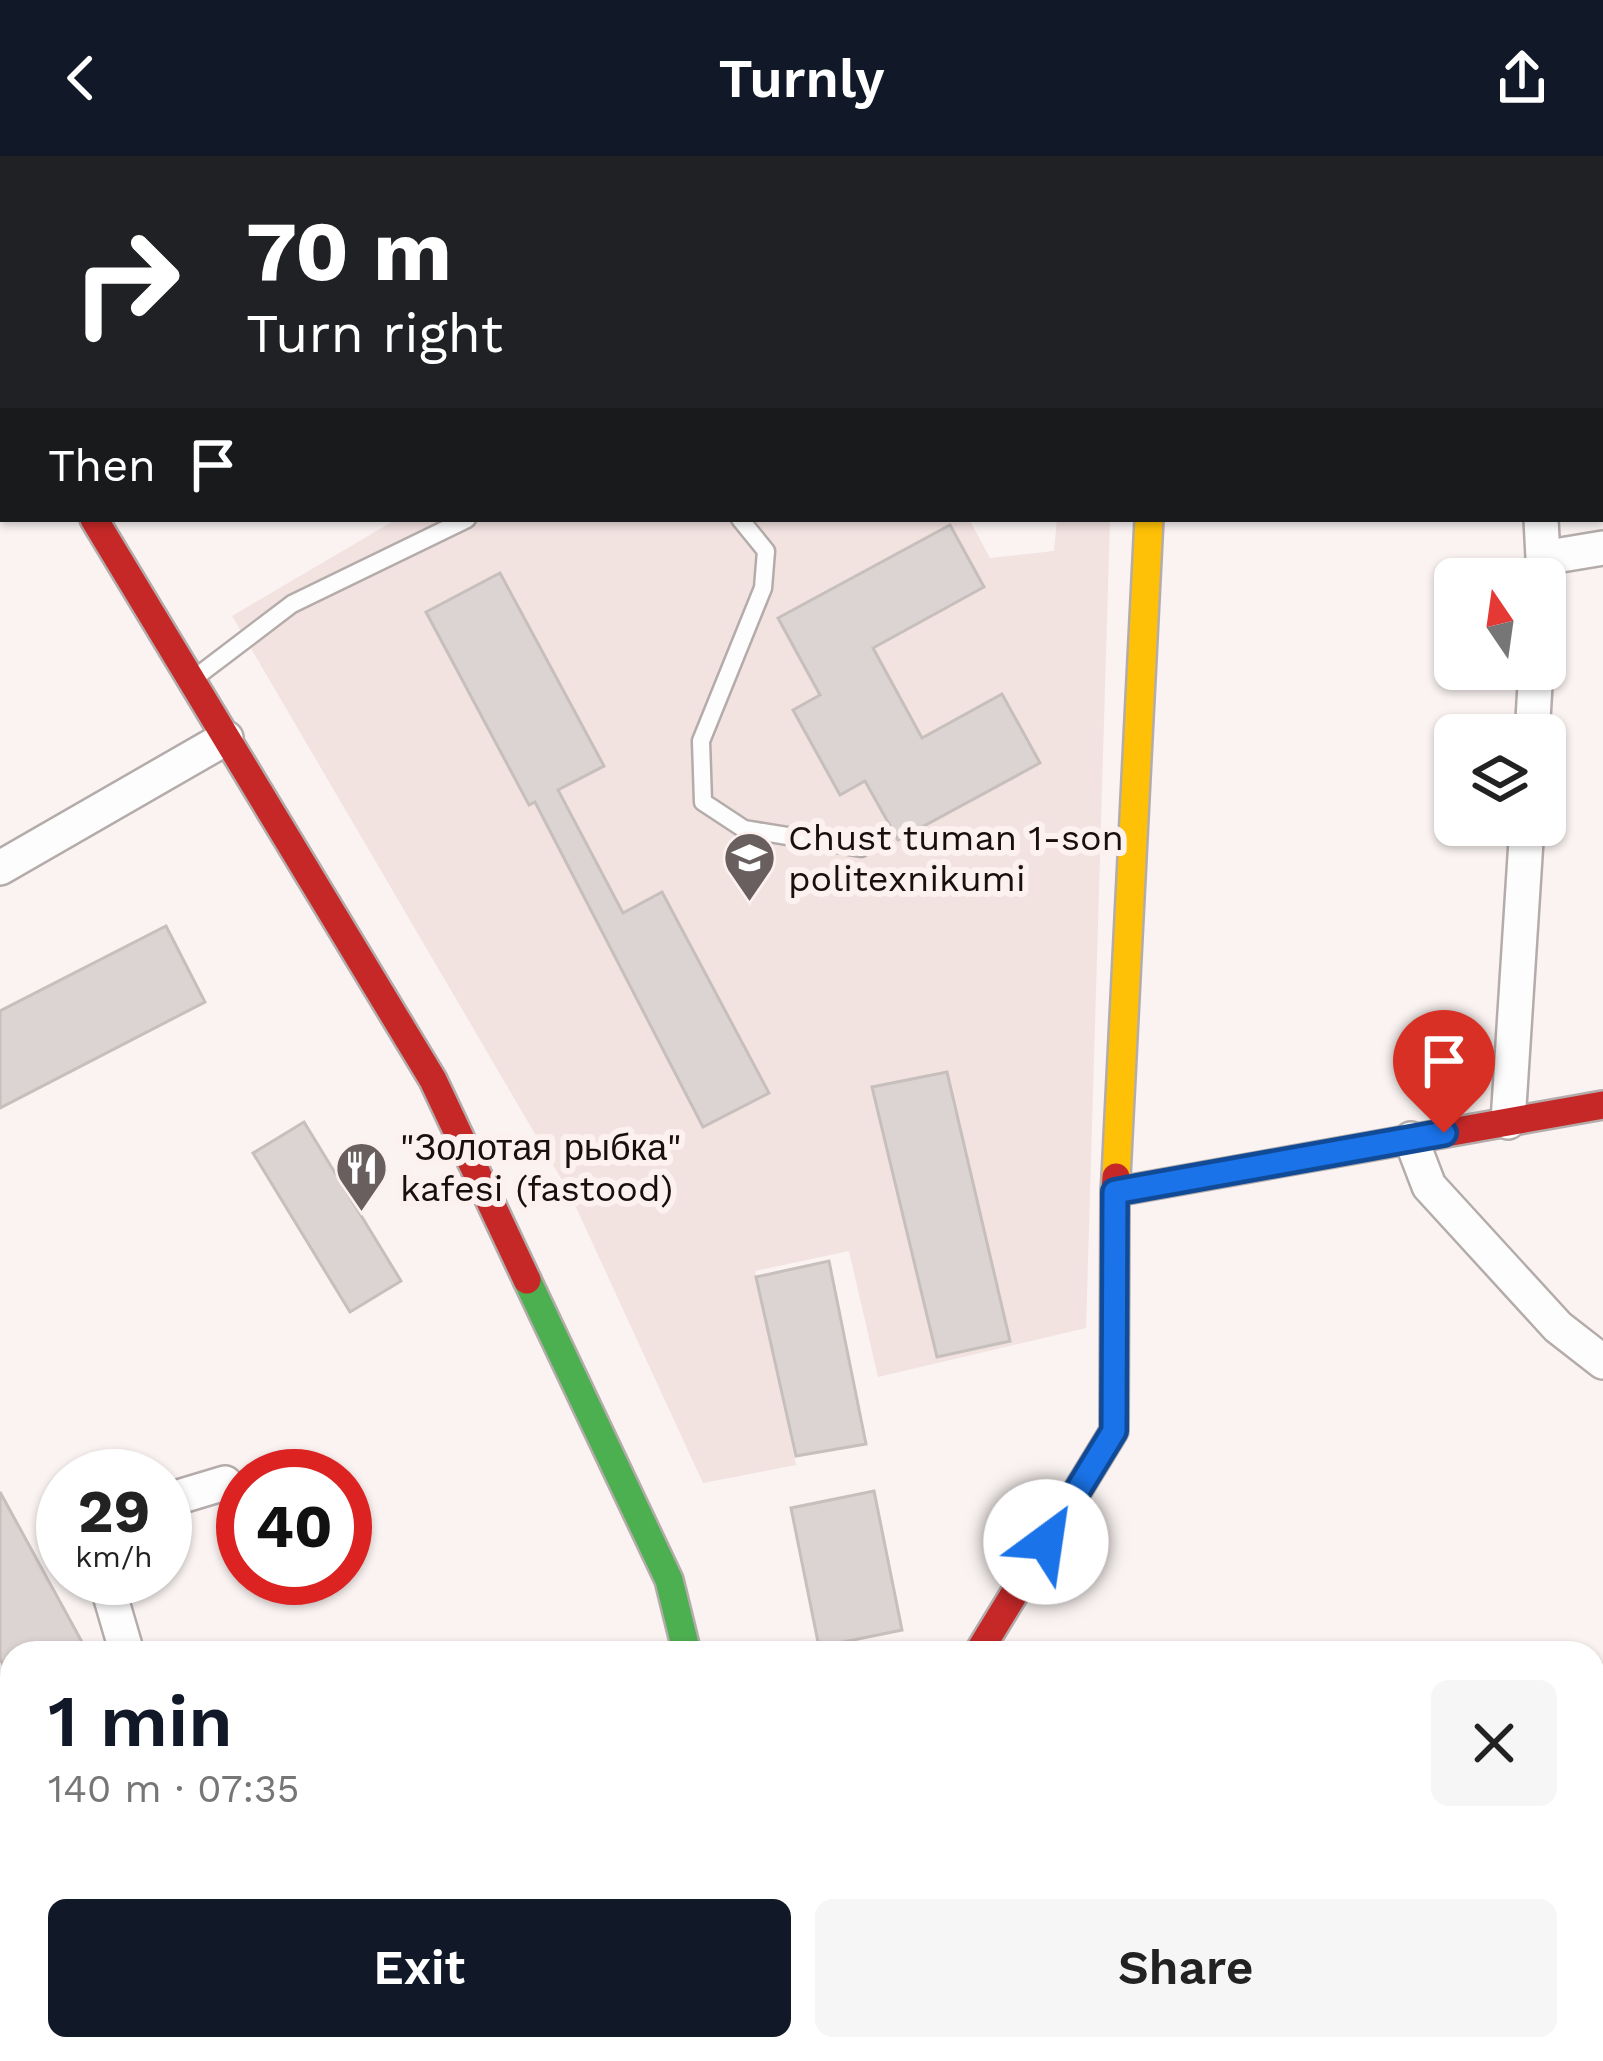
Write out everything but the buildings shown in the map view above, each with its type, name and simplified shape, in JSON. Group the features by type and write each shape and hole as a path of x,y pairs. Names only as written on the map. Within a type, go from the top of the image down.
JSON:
{"street":[{"path":"96,522 434,1080 669,1580 684,1641"},
{"path":"985,1641 1114,1431 1115,1192 1149,522"},
{"path":"1541,522 1542,558"},
{"path":"1566,560 1603,548"},
{"path":"0,868 226,738"},
{"path":"1508,1122 1526,846"},
{"path":"1115,1192 1603,1105"},
{"path":"1411,1139 1429,1186 1558,1328 1603,1362"},
{"path":"113,1605 123,1641"}],"lane":[{"path":"191,680 292,604 461,522"},
{"path":"743,522 766,550 763,588 701,741 703,802 744,829 861,848"}],"shaded area":[{"name":"Chust tuman 1-son politexnikumi","path":"392,522 971,522 990,558 1054,551 1057,522 1110,522 1086,1328 878,1377 849,1251 755,1271 796,1465 703,1483 569,1192 232,616"}],"traffic: fast":[{"path":"527,1280 669,1580 684,1641"}],"traffic: slow":[{"path":"1116,1177 1149,522"}],"traffic: jam":[{"path":"96,522 433,1080 527,1280"},
{"path":"1116,1177 1115,1192 1603,1105"},
{"path":"985,1641 1114,1431 1115,1192"}],"place":[{"name":"Chust tuman 1-son politexnikumi","path":"749,904"},
{"name":"\"Золотая рыбка\" kafesi (fastood)","path":"361,1214"}],"route":[{"path":"1046,1542 1114,1431 1115,1192 1444,1133"}]}
